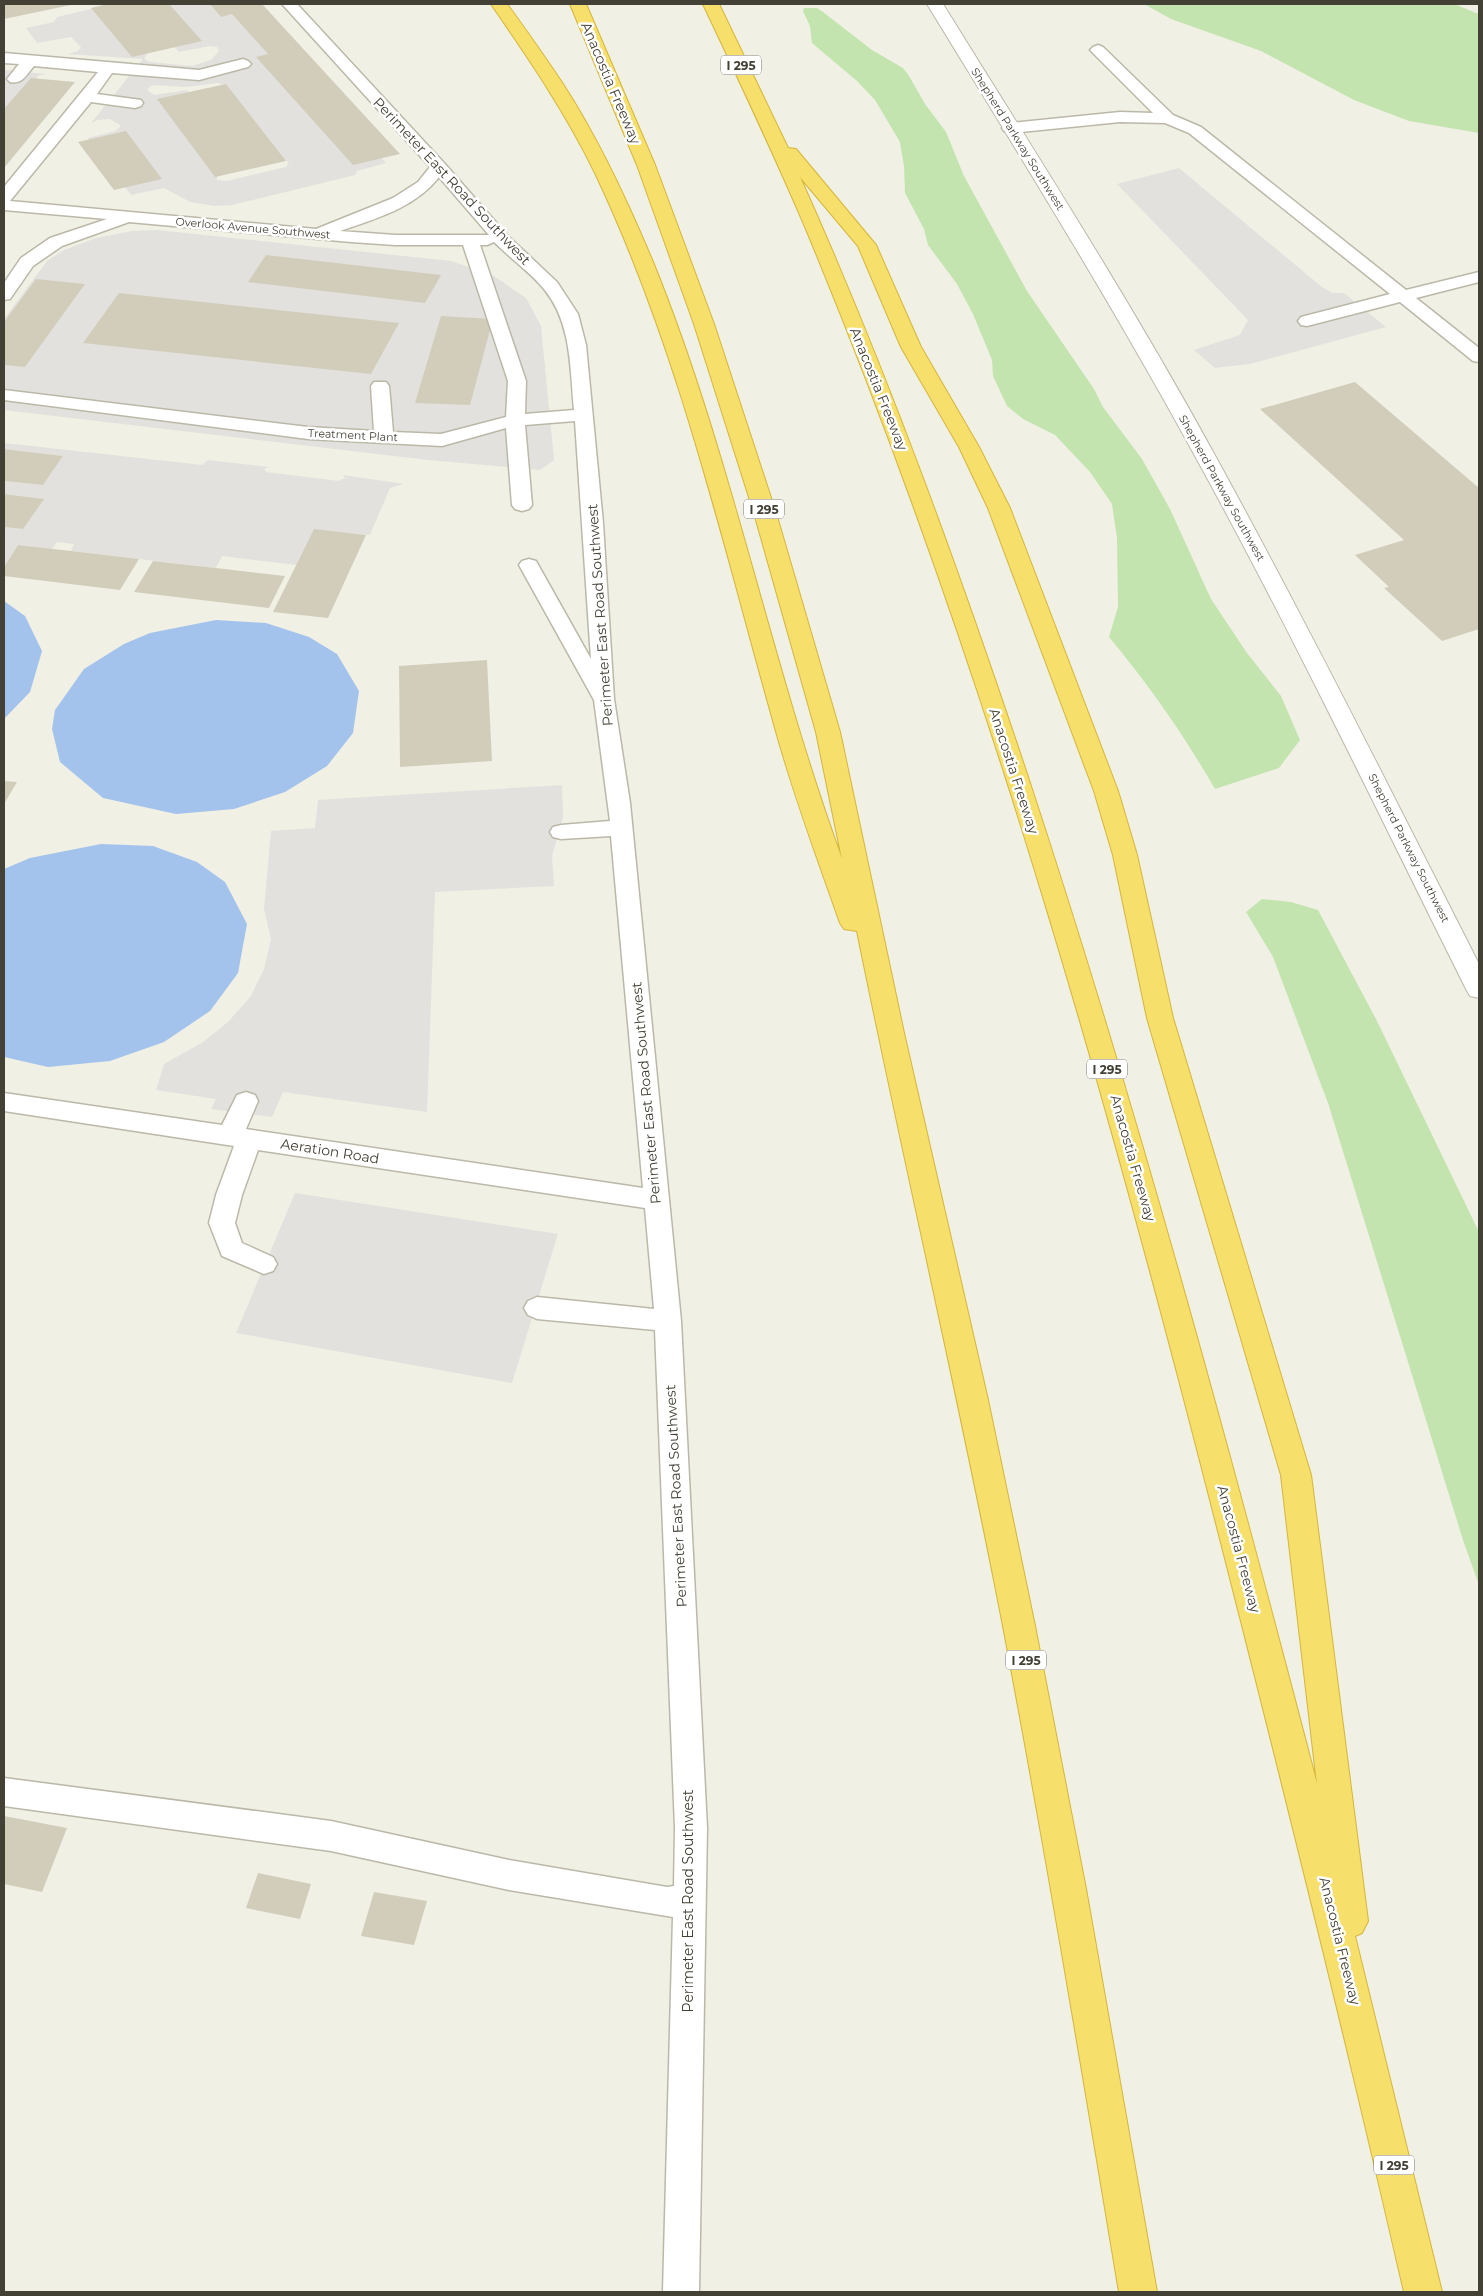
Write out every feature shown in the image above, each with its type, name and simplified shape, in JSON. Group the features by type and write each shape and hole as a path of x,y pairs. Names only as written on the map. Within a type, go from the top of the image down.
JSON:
{"highway":[{"path":"499,4 543,65 583,130 618,200 652,279 710,461 789,738 891,1033"},
{"name":"Anacostia Freeway","path":"578,4 646,165 707,332 765,513 828,732 891,1033 973,1400 1019,1626 1070,1889 1138,2292"},
{"name":"Anacostia Freeway","path":"711,4 769,127 871,368 907,459 981,670 1121,1112 1288,1737 1364,2037 1423,2292"},
{"path":"769,127 867,245 920,363 986,479 1003,517 1106,791 1125,855 1160,1018 1296,1475 1364,2037"}],"street":[{"name":"Shepherd Parkway Southwest","path":"935,4 1113,293 1206,458 1294,621 1479,989"}],"lane":[{"name":"Perimeter East Road Southwest","path":"289,4 439,167 502,240 551,286 569,314 576,345 593,523 604,699 621,828 668,1321 691,1828 682,2292"},
{"path":"1098,50 1167,118 1195,130 1479,357"},
{"path":"4,197 87,97 119,53"},
{"path":"4,58 199,75 243,64"},
{"path":"15,79 31,60"},
{"path":"87,97 135,103"},
{"path":"1010,128 1120,117 1167,118"},
{"path":"317,234 374,214 404,200 423,186 439,167"},
{"name":"Overlook Avenue Southwest","path":"4,205 395,240 502,240"},
{"path":"4,295 27,262 56,242 134,217"},
{"path":"470,240 517,381 515,420 522,505"},
{"path":"1307,321 1479,277"},
{"path":"380,386 384,437"},
{"name":"Treatment Plant","path":"4,395 308,433 442,440 515,420 583,415"},
{"path":"529,565 604,699"},
{"path":"561,832 621,828"},
{"path":"246,1101 222,1223 231,1249 264,1264"},
{"name":"Aeration Road","path":"4,1102 656,1200"},
{"path":"537,1308 668,1321"},
{"path":"4,1792 331,1836 509,1875 667,1902 689,1900"}],"green space":[{"path":"1144,4 1454,4 1479,14 1479,133 1409,121 1354,100 1261,51 1171,19"},
{"path":"804,8 817,8 872,50 903,68 925,104 946,132 964,176 1027,291 1094,389 1103,407 1142,459 1170,509 1211,599 1247,653 1281,696 1300,740 1279,768 1215,789 1165,711 1109,637 1118,607 1117,538 1112,504 1090,472 1055,435 1023,419 1007,406 993,376 992,360 973,314 957,284 928,245 924,229 905,193 904,166 900,142 875,100 857,81 812,43 810,26 803,11"},
{"path":"1262,899 1291,902 1318,910 1377,1021 1479,1232 1479,1585 1463,1540 1328,1103 1273,957 1246,912"}],"shaded area":[{"path":"135,4 244,4 386,163 357,171 355,175 232,205 215,206 190,202 164,188 131,195 88,138 115,131 121,126 110,119 91,123 143,59 68,54 78,51 81,47 71,37 37,43 26,28 54,22 57,17 99,7 112,9","holes":["173,45 179,52 210,46 217,47 219,51 211,60 192,66 150,62 144,59 149,51","218,83 223,85 192,95 187,90 154,95 147,90 152,85 185,87","281,159 289,162 286,167 227,181 217,180 217,175"]},
{"path":"4,70 46,74 37,76 38,80 67,84 4,159"},
{"path":"1179,168 1322,287 1333,293 1344,293 1386,327 1250,364 1215,368 1194,350 1240,335 1248,320 1117,184"},
{"path":"157,230 451,261 494,276 526,298 541,326 554,460 540,470 428,460 4,410 4,319 47,261 64,250 96,238 132,231"},
{"path":"4,443 202,465 208,460 269,467 264,469 266,472 339,481 345,478 343,475 404,484 390,488 370,535 314,530 296,565 222,556 216,568 71,551 74,544 57,542 52,549 18,545 4,567 4,538 6,534 4,534 4,527 23,529 43,499 4,494 4,481 43,485 63,456 4,449"},
{"path":"562,785 563,817 552,856 554,886 435,892 427,1112 283,1092 272,1117 211,1109 216,1099 156,1090 164,1064 203,1042 228,1022 251,996 264,969 271,939 264,909 271,831 315,828 318,800"},
{"path":"295,1193 558,1234 512,1383 236,1333"}],"water":[{"path":"4,601 25,616 42,651 30,692 4,719"},
{"path":"216,620 266,623 309,637 337,654 359,691 353,733 327,766 285,792 234,809 176,814 103,798 60,762 52,729 55,710 84,669 124,644 150,633"},
{"path":"101,844 153,846 197,862 225,882 247,924 238,973 210,1011 164,1042 110,1061 48,1067 4,1057 4,869 30,858"}],"building":[{"path":"4,4 71,4 71,5 4,19"},
{"path":"108,4 169,4 202,41 132,57 91,8"},
{"path":"210,4 262,4 400,154 353,165 256,57 268,54 232,14 221,17"},
{"path":"31,78 75,82 4,168 4,109"},
{"path":"226,84 286,161 215,177 157,99"},
{"path":"126,131 162,179 114,190 78,142"},
{"path":"266,255 441,275 425,303 248,282"},
{"path":"36,279 85,284 25,367 4,365 4,322"},
{"path":"119,293 399,323 371,374 83,343"},
{"path":"441,316 493,319 470,405 415,403"},
{"path":"1355,382 1479,488 1479,629 1442,641 1384,588 1389,587 1355,555 1404,540 1260,409"},
{"path":"4,449 63,456 43,485 4,481"},
{"path":"4,494 44,499 23,529 4,527"},
{"path":"314,529 366,535 328,618 273,612"},
{"path":"18,545 139,559 120,590 4,576 4,567"},
{"path":"153,561 285,576 269,608 134,592"},
{"path":"487,660 492,761 400,767 399,666"},
{"path":"4,781 17,782 4,804"},
{"path":"4,1816 67,1828 42,1892 4,1884"},
{"path":"258,1873 311,1884 300,1919 246,1908"},
{"path":"374,1892 427,1901 414,1945 361,1936"}]}
